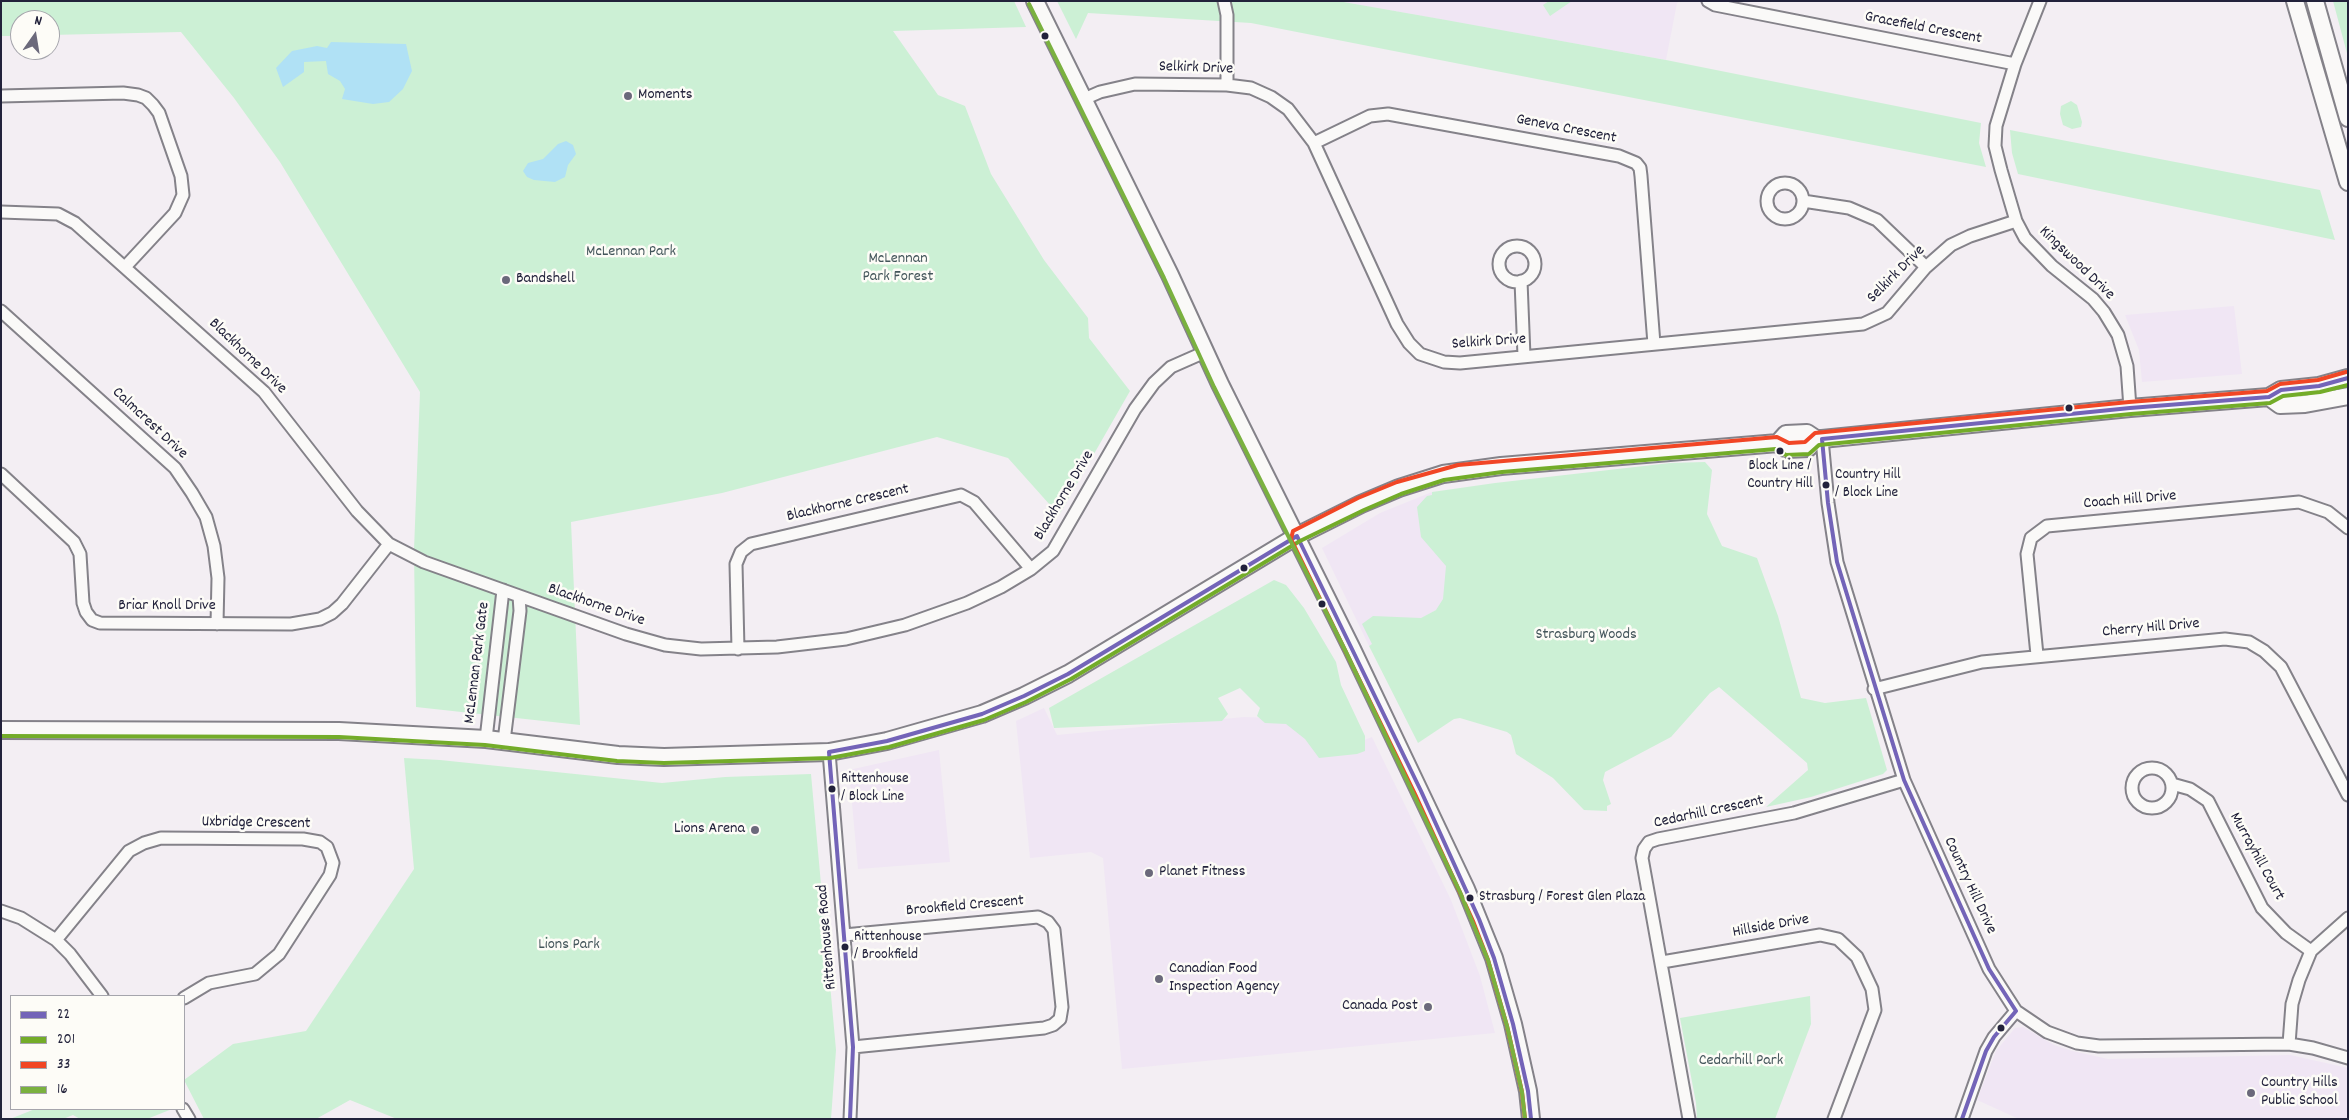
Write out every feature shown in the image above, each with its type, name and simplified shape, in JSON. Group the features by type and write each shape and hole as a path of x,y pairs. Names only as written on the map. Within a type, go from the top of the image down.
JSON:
{"street":[{"path":"1035,1 1170,275 1204,352 1297,536 1421,791 1476,912 1494,958 1513,1024 1528,1091 1531,1119"},
{"path":"1224,1 1227,16 1227,85"},
{"name":"Gracefield Crescent","path":"1708,1 1715,5 2015,64"},
{"name":"Kingswood Drive","path":"2040,1 2000,108 1995,136 2000,170 2016,221 2025,238 2042,256 2093,299 2104,312 2118,335 2125,352 2130,408"},
{"path":"2295,1 2348,182"},
{"path":"2315,1 2348,118"},
{"name":"Selkirk Drive","path":"1084,99 1100,92 1135,84 1227,85 1251,88 1271,97 1288,109 1314,143 1397,324 1409,343 1420,354 1444,362 1862,324 1887,313 1926,267 1951,245 1970,236 2016,221"},
{"path":"1,96 123,93 146,98 159,113 181,176 183,195 175,212 125,267"},
{"name":"Geneva Crescent","path":"1314,143 1370,116 1388,114 1619,156 1636,163 1640,168 1641,176 1654,344"},
{"path":"1803,201 1848,208 1877,220 1926,267"},
{"name":"Blackhorne Drive","path":"1,212 44,212 67,217 264,392 357,511 389,544 424,562 626,634 664,645 701,650 806,644 846,639 906,625 967,603 1001,587 1030,569 1053,550 1134,409 1154,382 1171,367 1204,352"},
{"path":"1521,281 1524,356"},
{"name":"Calmcrest Drive","path":"1,311 174,468 192,493 206,517 214,546 218,578 218,624"},
{"path":"1,730 338,731 486,739 664,758 829,752 887,741 973,717 1024,696 1068,674 1297,536 1361,504 1426,479 1459,471 1778,443 1786,434 1807,433 1819,439 2130,408 2268,397 2282,390 2319,386 2348,378"},
{"path":"2268,397 2280,405 2305,404 2348,396"},
{"name":"Country Hill Drive","path":"1819,439 1837,562 1874,689 1904,780 1989,969 2016,1011 2047,1032 2084,1044 2099,1046 2289,1044 2313,1048 2348,1058"},
{"name":"Briar Knoll Drive","path":"1,474 74,542 80,554 83,603 86,612 92,620 100,623 291,624 320,619 332,613 342,604 389,544"},
{"name":"Blackhorne Crescent","path":"738,649 736,564 741,552 751,544 961,495 968,497 980,508 1030,569"},
{"name":"Coach Hill Drive","path":"2037,656 2028,554 2031,538 2048,526 2299,502 2328,512 2348,528"},
{"name":"McLennan Park Gate","path":"486,739 503,590"},
{"name":"McLennan Park Gate","path":"504,741 520,611 519,596"},
{"name":"Cherry Hill Drive","path":"1874,689 1982,662 2225,639 2249,642 2264,651 2281,667 2348,795"},
{"name":"Rittenhouse Road","path":"829,752 854,1047 850,1119"},
{"name":"Cedarhill Crescent","path":"1689,1119 1642,858 1644,849 1649,842 1794,813 1904,780"},
{"name":"Murrayhill Court","path":"2172,784 2190,789 2208,801 2262,908 2286,932 2311,950"},
{"name":"Uxbridge Crescent","path":"56,940 129,851 144,843 161,838 303,839 320,842 327,847 333,862 330,875 279,954 255,974 209,983 185,997"},
{"path":"1,911 21,918 56,940 70,954 101,995"},
{"name":"Brookfield Crescent","path":"844,935 1038,917 1048,922 1054,930 1062,1008 1060,1019 1053,1025 1044,1028 854,1047"},
{"path":"2289,1044 2292,1004 2298,980 2311,950 2348,918"},
{"name":"Hillside Drive","path":"1662,962 1820,935 1838,939 1858,957 1872,988 1874,1010 1834,1119"},
{"path":"1962,1119 1986,1051 1994,1037 2016,1011"}],"shaded area":[{"path":"1338,1 1680,1 1677,3 1666,60"},
{"path":"2234,306 2242,374 2142,382 2139,350 2125,315"},
{"path":"1432,492 1472,591 1369,646 1322,548 1380,513"},
{"path":"1044,708 1057,735 1244,717 1301,719 1323,756 1372,737 1451,900 1480,976 1495,1033 1122,1069 1103,858 1091,852 1030,858 1016,721"},
{"path":"939,750 950,862 858,869 849,770"},
{"path":"2023,1027 2054,1045 2108,1059 2290,1055 2348,1068 2348,1119 2019,1119 1977,1100 1996,1051 2015,1028"}],"green space":[{"name":"McLennan Park","path":"1,1 1014,1 1026,27 893,31 938,95 965,106 991,174 1044,260 1088,318 1089,338 1130,391 1059,515 1008,458 937,437 722,493 571,522 580,725 416,707 414,550 420,392 280,162 234,98 181,32 60,35 60,10 10,10 10,36 1,36"},
{"path":"1057,1 1338,1 1446,20 1666,60 1981,123 1979,143 1986,167 1251,23 1088,13 1076,39"},
{"path":"1549,1 1572,1 1550,16 1543,5"},
{"path":"2333,1 2348,1 2348,57"},
{"path":"2071,101 2077,105 2082,122 2081,127 2072,129 2063,125 2060,114 2061,106"},
{"path":"2010,130 2320,190 2335,240 2018,174 2012,153"},
{"name":"Strasburg Woods","path":"1705,462 1712,470 1707,514 1722,546 1757,558 1778,616 1801,698 1825,703 1866,698 1887,770 1883,774 1811,797 1766,807 1808,770 1807,763 1719,687 1710,693 1671,737 1605,772 1603,780 1611,804 1607,806 1607,811 1584,810 1553,778 1516,754 1511,735 1507,732 1460,718 1454,719 1418,743 1369,646 1372,644 1362,624 1373,616 1421,618 1436,610 1443,599 1446,566 1421,537 1417,507 1427,496 1432,495 1432,492 1495,483 1670,463"},
{"path":"1274,580 1286,585 1304,608 1336,662 1341,685 1365,736 1365,751 1357,754 1319,758 1305,739 1286,724 1265,723 1257,716 1260,708 1240,688 1218,698 1228,714 1222,721 1054,728 1049,708"},
{"name":"Lions Park","path":"404,758 662,783 725,777 811,774 836,1050 831,1119 397,1119 350,1100 316,1119 204,1119 185,1079 233,1044 306,1031 414,869"},
{"name":"Cedarhill Park","path":"1810,996 1811,1024 1775,1119 1697,1119 1696,1103 1680,1018"},
{"path":"32,1110 170,1110 147,1119 80,1119 73,1115 63,1119 10,1119"}],"water":[{"path":"331,42 406,44 412,71 403,89 389,102 373,104 342,99 345,89 340,81 328,74 326,61 304,62 304,72 283,87 276,68 292,51 317,46 327,48"},
{"path":"566,141 573,145 576,154 568,165 565,177 555,182 534,180 527,177 523,171 528,163 543,159 558,144"}],"transit line":[{"name":"16","path":"1029,4 1164,278 1214,387 1346,652 1460,892 1488,960 1507,1026 1522,1092 1525,1119"},
{"name":"33","path":"1525,1119 1522,1092 1507,1026 1488,960 1473,921 1415,794 1291,539 1293,531 1358,498 1397,482 1458,465 1777,437 1789,443 1805,442 1815,433 2129,402 2267,391 2280,384 2318,380 2346,372"},
{"name":"22","path":"1962,1119 1986,1051 1994,1037 2016,1011 1989,969 1904,780 1837,562 1828,503 1822,439 2130,408 2269,397 2281,390 2319,386 2348,378"},
{"name":"201","path":"1,736 339,737 485,745 617,761 664,763 830,758 889,747 984,720 1026,702 1071,679 1300,541 1401,494 1444,480 1502,472 1776,449 1786,455 1809,454 1819,445 2131,414 2270,403 2283,396 2320,392 2348,385"},
{"name":"22","path":"850,1119 853,1047 829,752 887,741 982,714 1024,696 1068,674 1297,536 1421,791 1479,919 1494,958 1513,1024 1528,1091 1531,1119"}],"place":[{"name":"Moments","path":"628,96"},
{"name":"Bandshell","path":"506,280"},
{"name":"Block Line / Country Hill","path":"1780,451"},
{"name":"Country Hill / Block Line","path":"1826,485"},
{"name":"Rittenhouse / Block Line","path":"832,789"},
{"name":"Lions Arena","path":"755,830"},
{"name":"Planet Fitness","path":"1149,873"},
{"name":"Strasburg / Forest Glen Plaza","path":"1470,898"},
{"name":"Rittenhouse / Brookfield","path":"845,947"},
{"name":"Canadian Food Inspection Agency","path":"1159,979"},
{"name":"Canada Post","path":"1428,1007"},
{"name":"Country Hills Public School","path":"2251,1093"}],"park label":[{"name":"McLennan Park Forest","path":"898,269"}]}
